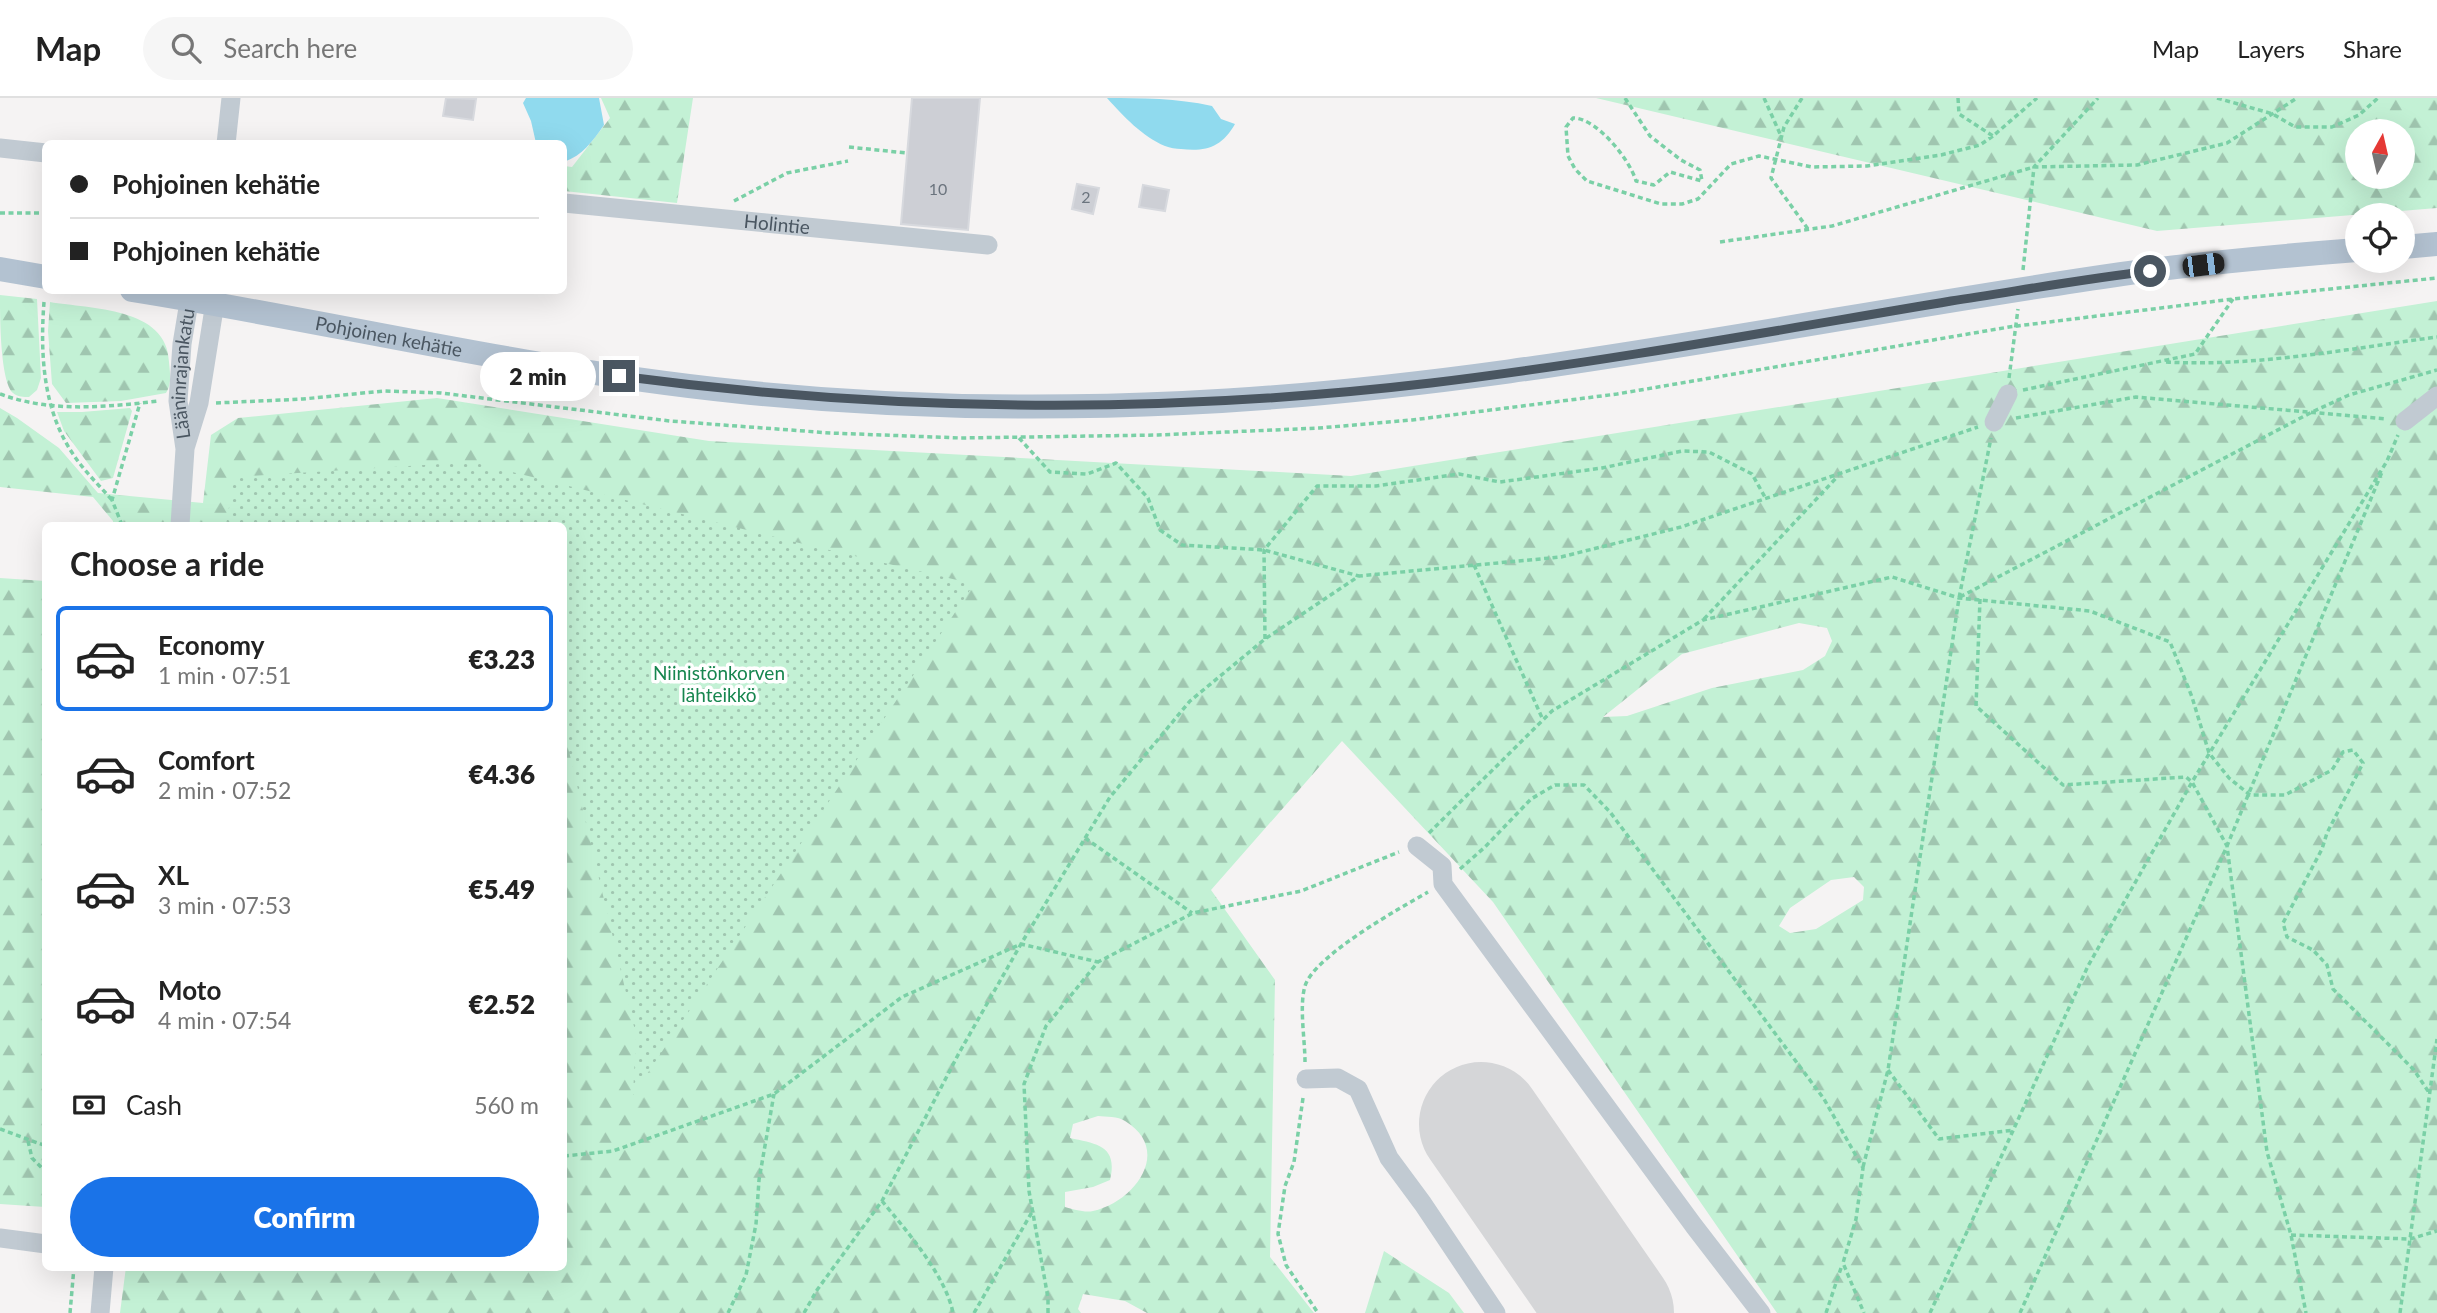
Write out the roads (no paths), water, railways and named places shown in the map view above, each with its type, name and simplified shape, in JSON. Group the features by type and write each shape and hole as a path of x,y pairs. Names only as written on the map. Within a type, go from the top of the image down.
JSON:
{"main road":[{"path":"2415,246 2437,244"},
{"name":"Pohjoinen kehätie","path":"190,295 216,297 492,356 733,391 951,405 1176,403 1278,398 1568,365 2124,274 2256,258 2345,251"},
{"path":"0,270 42,276"}],"street":[{"path":"226,140 231,98"},
{"path":"0,148 42,153"},
{"name":"Holintie","path":"567,203 988,245"},
{"name":"Lääninrajankatu","path":"180,522 185,449 178,401 190,295"},
{"name":"Lääninrajankatu","path":"185,449 199,403 216,297"},
{"path":"1994,422 2008,394"},
{"path":"2405,421 2437,397"},
{"path":"1417,846 1442,866 1443,884 1761,1313"},
{"path":"1306,1079 1338,1077 1358,1089 1388,1158 1423,1204 1496,1313"},
{"path":"0,1238 42,1243"},
{"path":"100,1313 104,1271"}],"water":[{"path":"526,98 599,98 604,125 582,152 567,161 567,140 535,140 523,103"},
{"path":"1107,98 1147,98 1199,103 1212,106 1221,119 1235,124 1225,138 1212,146 1198,150 1173,148 1141,132"}],"park label":[{"name":"Niinistönkorven lähteikkö","path":"719,684"}]}
